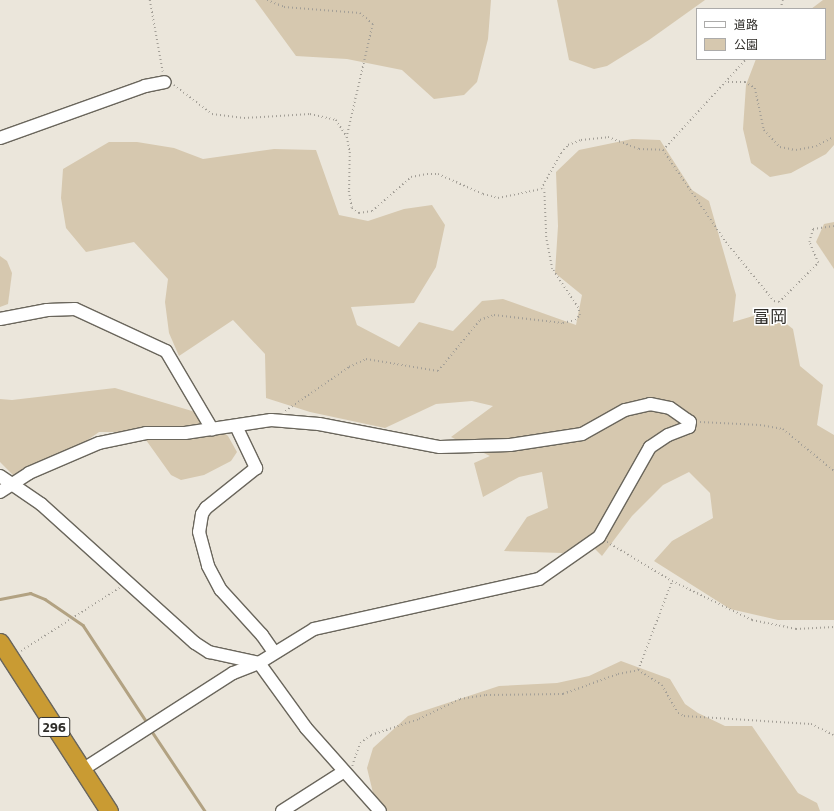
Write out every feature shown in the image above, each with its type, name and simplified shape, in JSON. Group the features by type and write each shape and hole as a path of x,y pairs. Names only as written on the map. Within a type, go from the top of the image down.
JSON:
{"highway":[{"name":"296","path":"0,642 109,811"}],"street":[{"path":"0,138 145,86 165,82"},
{"path":"0,318 47,310 75,309 166,350 212,429"},
{"path":"0,492 29,473 99,442 146,433 212,429 271,420 319,424 364,435 440,447 510,445 582,434 625,410 650,404 670,408 690,422 689,427 668,435 650,447 599,537 539,579 343,620 301,634 259,663 233,673 82,770"},
{"path":"236,426 256,468 206,508 202,514 199,532 208,566 221,590 262,635 274,652"},
{"path":"0,476 11,485 18,485 42,504 195,644 209,652 259,663 306,728 343,772 380,811"},
{"path":"282,811 343,772"}],"path":[{"path":"150,0 165,82 184,90 212,114 244,118 325,115 336,120 347,137 350,152 348,191 352,208 359,213 372,211 411,177 427,174 438,174 483,194 498,198 544,188"},
{"path":"267,0 284,7 360,13 373,24 347,137"},
{"path":"271,420 349,367 366,358 438,371 480,320 494,315 563,323 575,320 580,316 578,308 552,269 546,237 544,188 561,153 568,145 581,140 608,137 640,149 663,150 728,82 745,60"},
{"path":"728,82 745,82 755,88 764,130 780,147 796,150 816,146 834,137"},
{"path":"663,150 726,242 774,301 779,302 818,263 809,242 813,229 834,226"},
{"path":"690,422 760,425 783,430 834,471"},
{"path":"599,537 672,581 752,620 796,629 834,627"},
{"path":"638,670 672,581"},
{"path":"19,652 127,583"},
{"path":"343,772 355,762 360,742 371,736 418,719 460,699 486,695 563,694 618,674 638,670 662,685 678,713 684,716 811,724 834,735"}],"green space":[{"path":"255,0 491,0 488,39 477,82 464,95 434,99 402,70 347,59 296,56"},
{"path":"557,0 705,0 649,40 607,66 594,69 569,60"},
{"path":"823,0 834,0 834,145 826,154 791,173 770,177 751,163 743,129 746,85 756,60 826,60 826,8 812,8"},
{"path":"632,139 660,140 692,190 709,201 736,295 733,322 770,311 793,329 800,366 823,385 817,425 834,435 834,620 778,620 730,609 654,561 672,541 713,518 710,493 689,472 663,485 632,516 602,556 585,539 563,553 504,551 527,517 548,508 542,472 519,477 483,497 474,463 490,456 451,437 493,406 472,401 436,404 385,428 310,412 266,398 265,354 233,320 179,356 169,333 165,302 168,279 134,242 86,252 66,228 61,198 63,169 109,142 137,142 174,148 203,159 274,149 316,150 339,215 368,221 404,209 432,205 445,225 436,267 414,303 351,307 357,325 399,347 419,322 453,331 482,301 503,299 576,325 582,295 555,273 558,226 556,172 579,150"},
{"path":"834,222 834,269 816,242 824,224"},
{"path":"0,256 7,261 12,273 8,304 0,307"},
{"path":"115,388 202,414 228,436 237,452 231,461 204,475 181,480 171,475 146,440 131,432 99,432 72,451 15,477 0,462 0,399 12,400"},
{"path":"621,661 670,679 685,704 698,713 725,726 752,726 798,793 817,803 820,811 382,811 374,797 367,768 373,748 408,716 499,686 557,683 589,676"}],"waterway":[{"path":"0,599 30,593 45,599 83,625 148,724"},
{"path":"151,730 205,811"}],"district":[{"name":"富岡","path":"770,318"}]}
